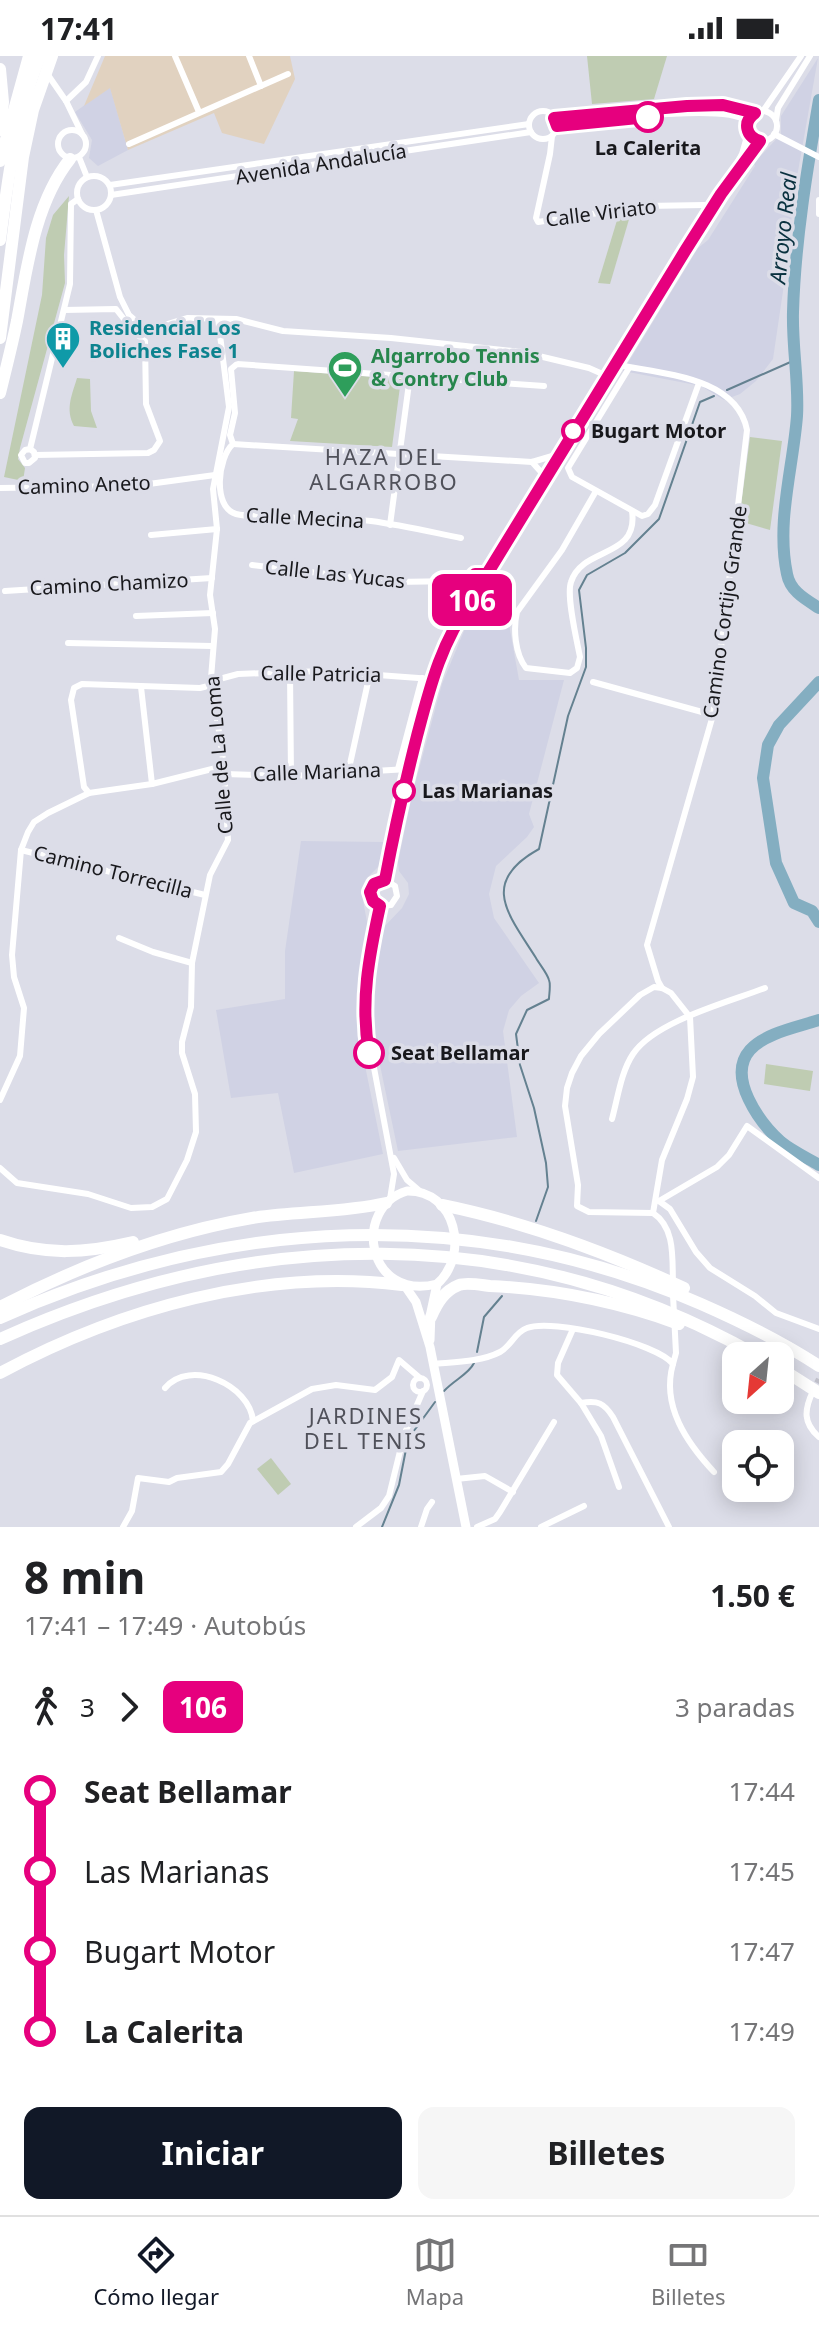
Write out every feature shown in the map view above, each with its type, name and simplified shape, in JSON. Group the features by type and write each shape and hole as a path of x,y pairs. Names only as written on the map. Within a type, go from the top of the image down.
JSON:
{"highway":[{"path":"0,161 34,56"},
{"path":"0,240 10,162 34,56"},
{"path":"0,338 23,157 33,110 52,56"},
{"path":"0,69 3,102 0,130"},
{"path":"0,393 29,258 46,205 63,167 75,158"},
{"path":"0,1240 20,1247 63,1253 96,1250 255,1218 385,1206"},
{"path":"446,1210 528,1227 582,1245 734,1313 819,1366"},
{"path":"0,1307 102,1260 191,1231"},
{"path":"0,1318 80,1285 190,1254 273,1240 388,1234 486,1242 565,1257 666,1289 753,1326"},
{"path":"0,1339 73,1309 171,1278 273,1259 386,1253 475,1260 560,1276 664,1309 733,1342"},
{"path":"0,1373 102,1326 204,1297 264,1285 331,1280 403,1286"},
{"path":"440,1282 581,1298 627,1308 733,1342"},
{"path":"431,1317 443,1296 461,1284"},
{"path":"794,1377 816,1392"}],"main road":[{"path":"430,1347 431,1317 440,1282 452,1263 456,1247 446,1210 421,1192 407,1191 385,1206 374,1243 378,1261 416,1302 430,1347 466,1527"},
{"path":"403,1286 418,1287 440,1282"}],"street":[{"path":"34,56 64,98 82,134 86,146 75,158"},
{"path":"64,98 86,82 98,56"},
{"path":"175,56 199,112"},
{"path":"249,56 261,86"},
{"path":"747,121 759,112 801,56"},
{"path":"748,133 760,141 770,139 774,134 778,108 810,56"},
{"path":"129,144 288,74"},
{"path":"554,118 723,105 770,114 776,120"},
{"path":"66,131 70,112"},
{"path":"540,112 549,113 554,118 557,126 552,136 538,138 531,132 529,124 533,116 540,112"},
{"path":"557,126 687,114 731,114 747,121"},
{"path":"721,194 742,154 748,133 747,121"},
{"name":"Avenida Andalucía","path":"110,185 529,124"},
{"path":"82,134 74,130 66,131 59,137 57,146 62,155 75,158 87,177"},
{"name":"Avenida Andalucía","path":"111,195 531,132"},
{"path":"774,134 819,157"},
{"name":"Calle Viriato","path":"552,136 536,218 538,222 645,206 705,205"},
{"path":"487,574 721,194 760,141"},
{"path":"87,177 102,178 110,185 111,195 107,205 96,210 86,208 78,199 77,189 87,177"},
{"path":"64,310 116,309 145,341 146,404 160,436 154,450 148,453 32,452 71,272 71,204 78,199"},
{"path":"819,200 819,214"},
{"path":"96,210 120,297 136,324 151,329 187,318 236,319 283,331 391,338 522,352 589,368 607,376"},
{"name":"Calle de La Loma","path":"0,1168 17,1183 88,1194 131,1208 143,1208 160,1204 172,1192 196,1132 195,1094 181,1046 192,1002 192,963 205,895 210,875 228,840 225,770 212,683 213,613 210,595 217,529 213,489 229,407 218,319"},
{"name":"Calle Mecina","path":"461,538 390,525 234,513 224,504 221,488 226,451 233,444 230,435 235,413 231,369 237,364 544,386"},
{"name":"Camino Cortijo Grande","path":"614,364 712,387 736,405 747,430 713,715 647,945 662,988"},
{"path":"629,368 569,463 569,471 572,477 642,516 655,505 699,383"},
{"path":"390,525 410,376"},
{"path":"233,444 532,462 559,454"},
{"path":"532,462 541,472 542,482"},
{"name":"Camino Aneto","path":"0,488 134,486 215,475"},
{"path":"596,491 562,550 517,612 514,623 519,655 526,668 570,673 577,668 580,657 569,593 571,580 578,568 625,541 631,531 632,511"},
{"path":"151,535 217,529"},
{"name":"Calle Las Yucas","path":"252,565 394,582 457,581 466,584"},
{"path":"475,574 487,574 495,584 494,596 484,603 472,600 467,594 466,584 475,574"},
{"name":"Camino Chamizo","path":"5,591 212,578"},
{"path":"385,880 408,769 432,679 454,626 472,600"},
{"path":"136,616 213,613"},
{"path":"68,643 212,646"},
{"path":"290,672 291,776"},
{"name":"Calle Patricia","path":"89,793 84,787 71,700 74,688 82,684 200,688 238,674 290,672 370,673 432,679"},
{"path":"348,773 370,673"},
{"path":"398,769 422,678"},
{"path":"593,682 713,715"},
{"path":"141,687 152,784"},
{"name":"Calle Mariana","path":"21,850 34,822 89,793 225,770 291,776 408,769"},
{"path":"0,1100 20,1056 24,1008 14,977 12,955 21,850"},
{"name":"Camino Torrecilla","path":"21,850 205,895"},
{"path":"385,880 395,886 397,896 391,905 380,906 373,901 370,892 374,884 385,880"},
{"path":"380,906 367,970 365,1020 394,1174 385,1206"},
{"path":"119,938 192,963"},
{"path":"653,1213 662,1160 693,1077 690,1017 681,1003 662,988 654,987 640,995 592,1041 572,1073 565,1100 578,1185 577,1203 579,1209 589,1212 653,1213 666,1226 672,1253 676,1353 669,1395 683,1434 714,1472"},
{"path":"612,1119 623,1077 635,1051 646,1038 765,988"},
{"path":"657,1201 717,1167 729,1155 747,1126 819,1178"},
{"path":"391,1152 407,1180 421,1192"},
{"path":"657,1201 670,1209 696,1252 710,1268 776,1313 819,1329"},
{"path":"414,1386 434,1366 495,1354 528,1327 554,1326 630,1343 666,1357 673,1364"},
{"path":"573,1329 558,1363 557,1375 581,1403 601,1436 619,1487"},
{"path":"123,1527 132,1511 138,1478 169,1482 177,1478 221,1472 247,1426 253,1421 312,1389 336,1385 375,1390 387,1384 399,1360 427,1385 404,1435 389,1496 381,1508 356,1527"},
{"path":"411,1368 417,1401"},
{"path":"165,1388 184,1377 198,1376 221,1381 245,1399 253,1421"},
{"path":"414,1386 423,1391"},
{"path":"816,1392 805,1415 809,1428 819,1437"},
{"path":"581,1403 595,1400 602,1403 613,1417 669,1527"},
{"path":"477,1527 495,1519 554,1422"},
{"path":"456,1479 485,1476 513,1492"},
{"path":"421,1527 432,1502"},
{"path":"541,1527 584,1506"}],"shaded area":[{"path":"105,56 290,56 295,79 264,144 222,133 214,113 128,150 110,88 84,106"},
{"path":"818,58 794,194 773,359 756,381 740,394 724,400 701,386 623,371 698,248 708,240 755,166 754,163 781,134 781,116"},
{"path":"110,87 128,150 98,166 89,158 92,140 75,112"},
{"path":"509,624 519,680 564,680 529,814 534,827 496,866 489,894 494,918 539,983 509,1010 503,1031 517,1137 398,1151 372,1027 371,990 377,956 383,928 402,908 409,894 408,883 399,871 398,862 412,795 442,684 466,626"},
{"path":"301,841 383,842 379,866 366,879 361,890 368,927 358,991 360,1041 383,1154 294,1173 278,1093 231,1098 216,1010 285,999 285,951"}],"green space":[{"path":"587,56 667,56 654,99 592,104"},
{"path":"69,196 65,283 20,448 18,459 25,468 23,481 4,477 42,295 46,238 53,215"},
{"path":"630,216 610,284 598,283 618,217"},
{"name":"Algarrobo Tennis & Contry Club","path":"294,371 401,379 392,447 290,441 298,419 291,418"},
{"path":"77,378 90,379 91,411 97,428 74,426 71,420 70,402"},
{"path":"750,437 782,441 770,530 739,521"},
{"path":"766,1064 813,1071 810,1091 764,1084"},
{"path":"271,1458 291,1484 278,1495 257,1469"}],"waterway":[{"name":"Arroyo Real","path":"819,100 796,259 793,325 797,416 783,535 791,585 819,608"},
{"path":"727,390 795,360"},
{"path":"536,1221 548,1187 546,1163 534,1108 520,1065 516,1034 527,1010 549,999 550,984 509,913 504,886 520,861 539,849 568,716 586,667 579,590 587,575 625,553 659,519 700,402 714,396"},
{"path":"819,682 779,725 768,745 763,778 776,863 794,903 812,911 819,922"},
{"path":"819,1020 782,1031 756,1044 744,1061 742,1073 749,1099 773,1134 785,1145 819,1165"},
{"path":"477,1352 484,1317 502,1296"},
{"path":"444,1391 474,1363"},
{"path":"382,1527 399,1485 408,1439 435,1402"}],"tunnel":[{"path":"813,1391 819,1379"}],"bus line":[{"name":"106","path":"369,1053 365,991 380,906 374,903 370,892 374,884 385,880 408,769 432,679 454,626 472,600 467,594 466,584 475,574 487,574 685,251 760,141 750,136 747,128 750,116 755,113 723,105 653,107 554,118 557,126 648,117"}],"place":[{"name":"La Calerita","path":"648,117"},
{"name":"Residencial Los Boliches Fase 1","path":"63,370"},
{"name":"Algarrobo Tennis & Contry Club","path":"345,399"},
{"name":"Bugart Motor","path":"573,431"},
{"name":"Las Marianas","path":"404,791"},
{"name":"Seat Bellamar","path":"369,1053"}],"district":[{"name":"HAZA DEL ALGARROBO","path":"384,470"},
{"name":"JARDINES DEL TENIS","path":"366,1428"}]}
